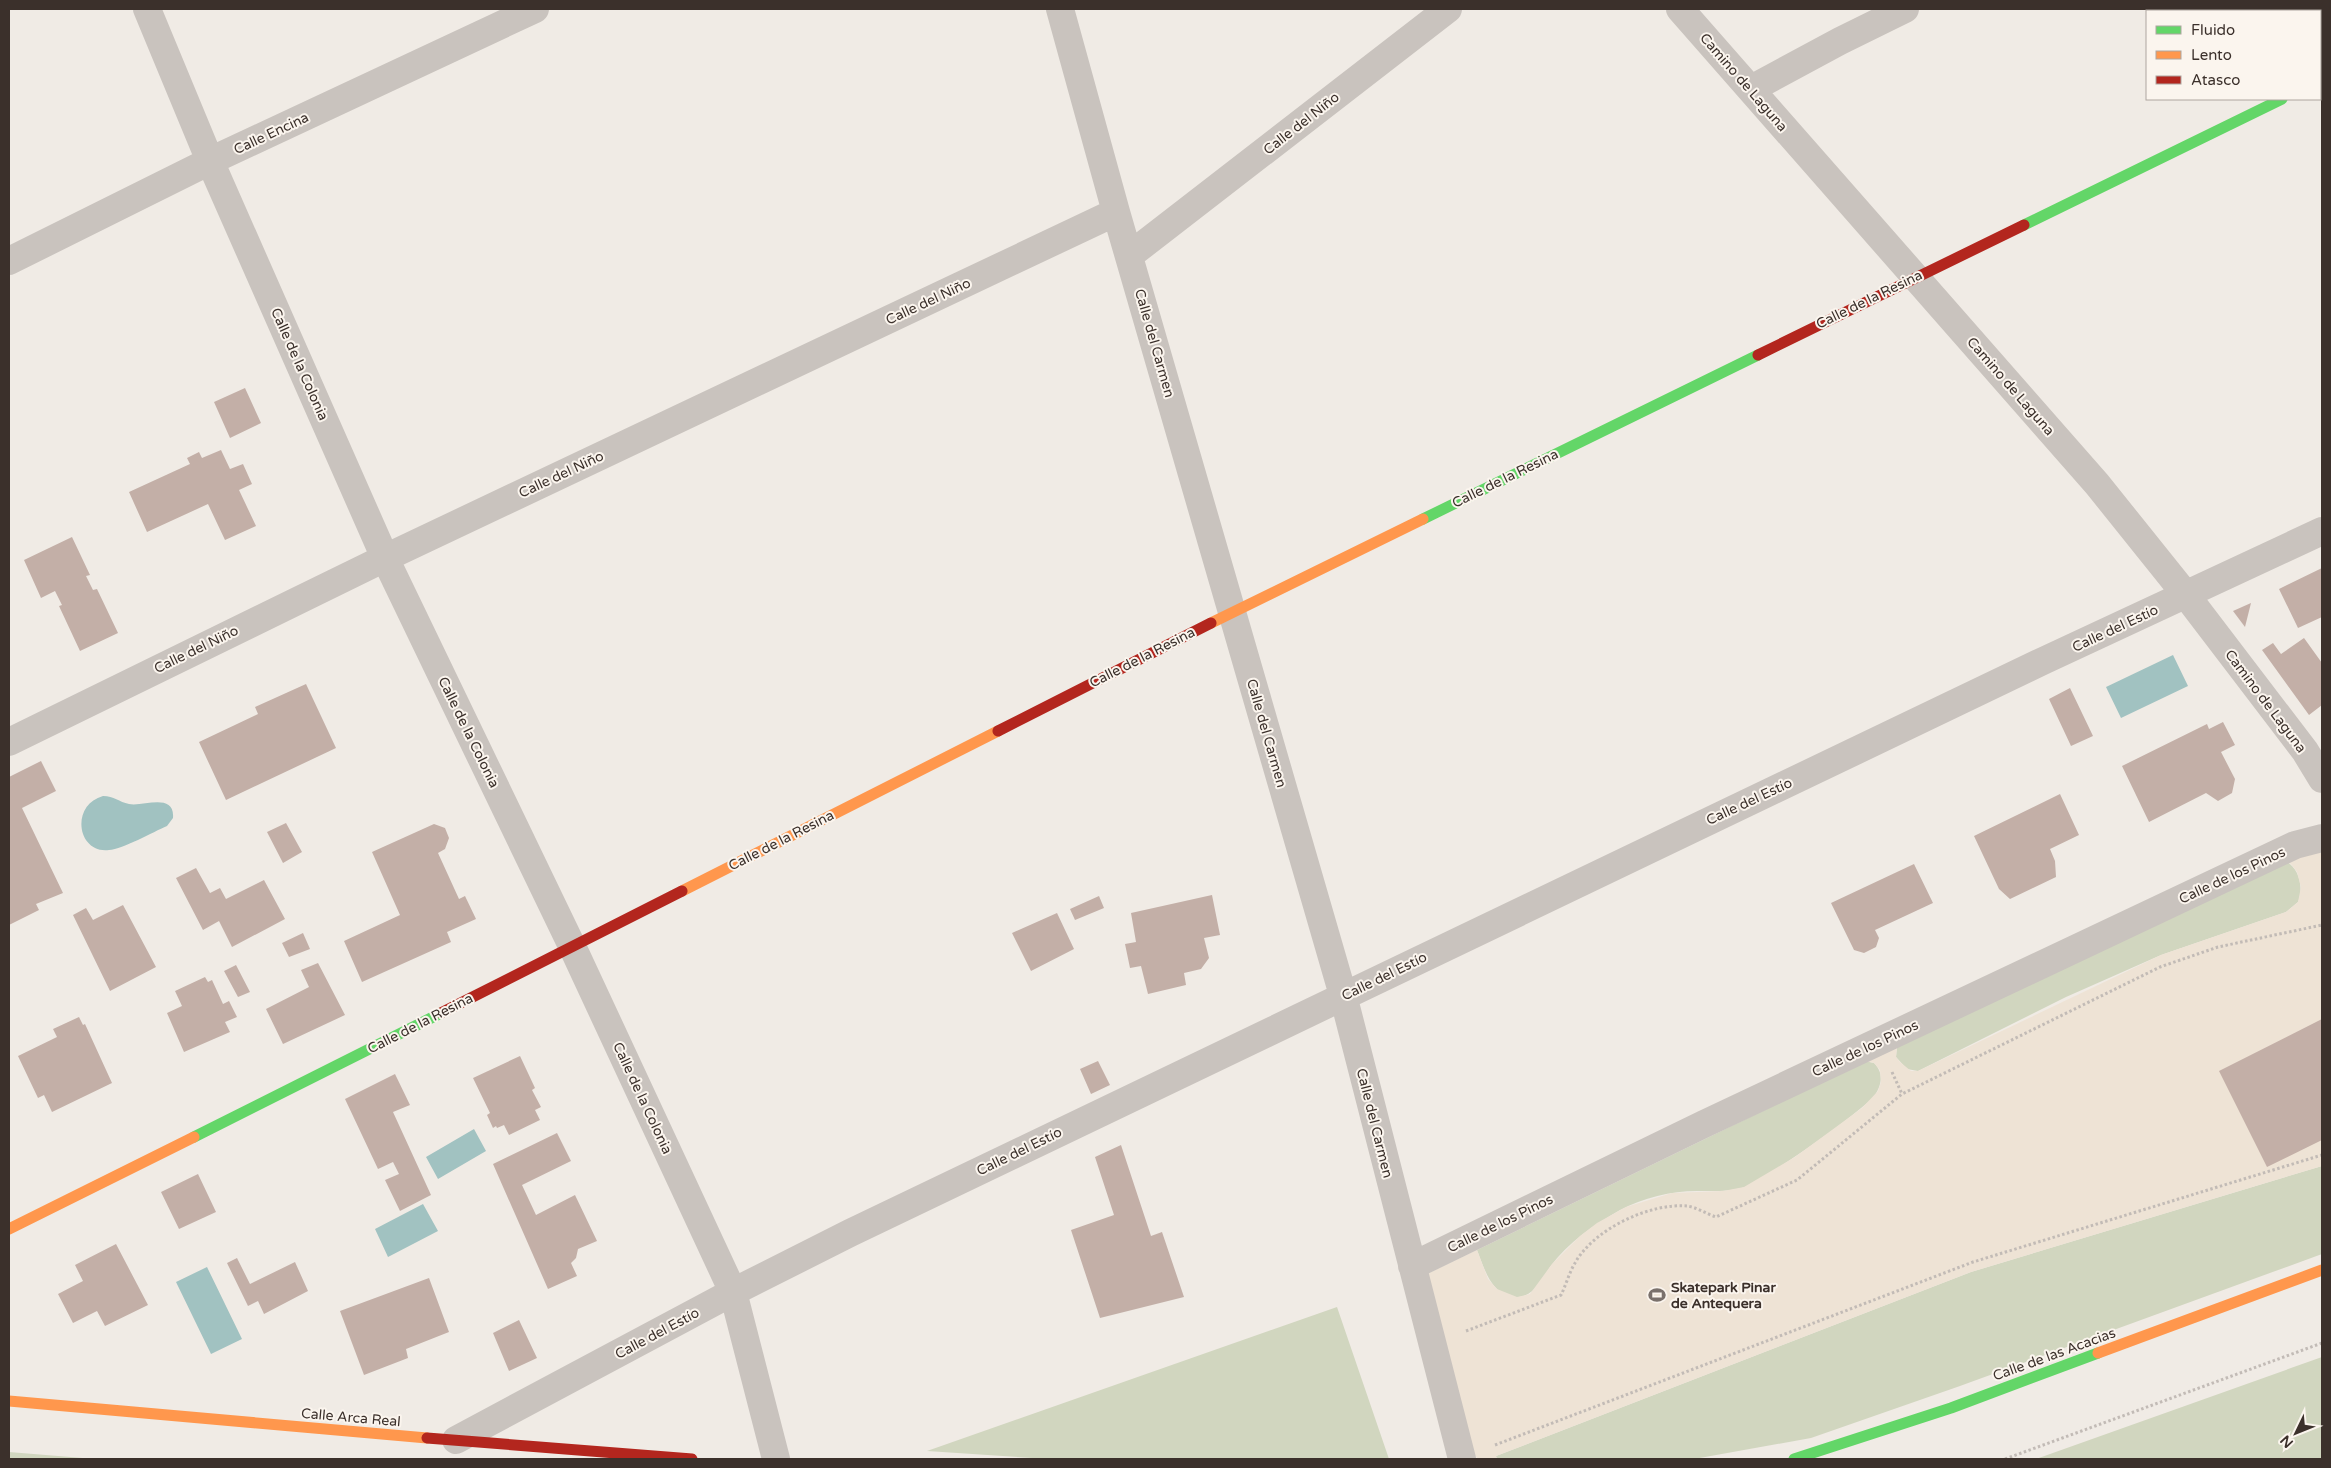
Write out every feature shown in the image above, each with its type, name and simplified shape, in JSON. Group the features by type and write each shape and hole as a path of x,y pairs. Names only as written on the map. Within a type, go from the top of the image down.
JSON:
{"street":[{"name":"Calle de la Colonia","path":"148,9 210,161 385,558 572,946 733,1292 776,1459"},
{"name":"Calle Encina","path":"9,261 210,161 535,9"},
{"name":"Calle del Carmen","path":"1060,9 1116,212 1343,995 1462,1459"},
{"name":"Calle del Niño","path":"1130,255 1448,9"},
{"name":"Camino de Laguna","path":"1680,9 2097,484 2186,595 2305,751 2322,780"},
{"path":"1751,90 1840,41 1905,9"},
{"name":"Calle de la Resina","path":"9,1229 1232,612 2280,100"},
{"name":"Calle del Niño","path":"9,742 385,558 1116,212"},
{"name":"Calle del Estío","path":"456,1440 733,1292 850,1233 2016,674 2322,531"},
{"name":"Calle de los Pinos","path":"1412,1266 1704,1124 2295,845 2322,838"},
{"name":"Calle de las Acacias","path":"1794,1459 1951,1408 2322,1270"},
{"name":"Calle Arca Real","path":"9,1401 262,1425 692,1459"}],"path":[{"path":"1432,1344 1561,1296 1575,1263 1593,1241 1620,1222 1657,1209 1688,1206 1716,1217 1797,1180 1902,1094 2160,967 2218,947 2322,925"},
{"path":"1462,1459 1973,1262 2322,1155"},
{"path":"2005,1459 2322,1344"}],"green space":[{"path":"2285,861 2294,868 2300,884 2298,902 2286,912 2161,955 2066,997 1918,1071 1907,1069 1896,1057 1897,1047"},
{"path":"1865,1061 1874,1063 1881,1076 1880,1085 1873,1098 1828,1134 1762,1178 1747,1186 1736,1189 1687,1191 1657,1196 1620,1210 1573,1242 1557,1258 1538,1286 1525,1296 1510,1297 1496,1288 1491,1281 1477,1250"},
{"path":"2322,1166 2322,1254 1960,1386 1811,1438 1694,1459 1497,1459 1496,1456 1971,1272"},
{"path":"1337,1307 1389,1459 1048,1459 927,1451"},
{"path":"2322,1357 2322,1459 2036,1459"},
{"path":"9,1452 95,1459 9,1459"}],"shaded area":[{"path":"2322,852 2322,1166 1971,1272 1496,1456 1497,1459 1478,1459 1473,1453 1426,1279 1429,1273 1477,1250 1488,1279 1497,1289 1517,1297 1530,1294 1552,1264 1580,1236 1597,1223 1626,1207 1672,1193 1723,1191 1744,1187 1795,1157 1862,1108 1878,1091 1881,1082 1880,1070 1874,1063 1865,1061 1897,1047 1896,1057 1900,1062 1911,1071 1918,1071 2161,955 2286,912 2298,902 2301,887 2297,872 2291,864 2285,861"}],"water":[{"path":"2173,655 2188,686 2121,718 2106,687"},
{"path":"103,796 129,804 164,803 169,805 172,810 173,818 167,826 130,844 109,850 98,849 90,845 84,837 82,818 92,801"},
{"path":"474,1129 486,1151 438,1179 426,1157"},
{"path":"423,1204 438,1231 388,1257 375,1229"},
{"path":"207,1267 242,1339 211,1354 176,1282"}],"building":[{"path":"245,388 261,423 230,438 214,402"},
{"path":"221,450 230,469 243,464 252,484 239,490 256,526 225,540 208,504 147,532 129,492 190,464 187,458 199,452 202,458"},
{"path":"72,537 90,575 86,576 93,590 97,589 118,633 80,651 59,606 62,605 55,591 41,598 24,560"},
{"path":"2322,568 2322,617 2298,628 2279,589"},
{"path":"2251,603 2245,627 2233,611"},
{"path":"2304,638 2322,663 2322,705 2309,715 2262,650 2273,643 2281,654"},
{"path":"306,684 336,748 226,800 199,742 258,714 255,707"},
{"path":"2070,688 2093,736 2071,746 2049,699"},
{"path":"2223,722 2235,745 2221,752 2235,779 2232,793 2218,801 2206,793 2149,822 2122,766 2207,724 2209,729"},
{"path":"41,761 56,791 22,808 63,893 36,904 39,910 9,925 9,777"},
{"path":"2060,794 2079,835 2050,849 2055,861 2056,877 2010,899 1999,889 1974,836"},
{"path":"286,823 302,852 283,863 267,832"},
{"path":"434,824 445,828 449,838 445,849 438,853 459,899 465,896 476,919 447,932 451,942 362,982 344,941 400,915 372,852"},
{"path":"1914,864 1933,903 1875,930 1879,938 1876,947 1864,953 1854,950 1831,903"},
{"path":"196,868 210,893 220,888 226,899 264,880 285,919 232,947 219,921 203,930 176,878"},
{"path":"1212,895 1220,935 1204,938 1209,958 1201,969 1184,973 1186,985 1148,994 1141,966 1130,968 1125,944 1136,942 1131,913"},
{"path":"1099,896 1104,908 1075,920 1070,909"},
{"path":"123,905 156,967 110,991 73,915 86,908 93,920"},
{"path":"1057,913 1074,949 1031,971 1012,933"},
{"path":"303,933 310,949 289,957 282,943"},
{"path":"318,963 345,1015 283,1044 266,1009 309,987 301,970"},
{"path":"236,965 250,992 238,997 224,971"},
{"path":"205,977 208,982 212,980 223,1004 229,1001 237,1017 225,1022 230,1032 184,1052 167,1013 182,1006 175,991"},
{"path":"79,1017 83,1025 85,1024 112,1083 52,1112 44,1095 38,1098 18,1056 57,1037 53,1029"},
{"path":"2322,1019 2322,1140 2267,1167 2219,1071"},
{"path":"520,1056 535,1088 532,1090 541,1107 535,1110 540,1120 509,1135 504,1125 493,1128 487,1115 490,1113 473,1078"},
{"path":"1098,1061 1110,1085 1091,1094 1080,1069"},
{"path":"395,1074 410,1105 393,1112 431,1195 400,1211 385,1180 399,1174 393,1162 378,1169 345,1099"},
{"path":"557,1133 571,1161 522,1185 536,1215 575,1195 597,1241 578,1249 576,1258 571,1263 577,1276 548,1289 493,1164"},
{"path":"1121,1145 1151,1236 1162,1232 1184,1297 1100,1318 1071,1230 1114,1215 1095,1157"},
{"path":"198,1174 216,1212 179,1229 161,1192"},
{"path":"116,1244 148,1305 105,1326 97,1311 73,1323 58,1294 83,1281 75,1265"},
{"path":"237,1258 250,1284 295,1262 308,1291 264,1314 258,1301 248,1306 227,1263"},
{"path":"429,1278 449,1332 406,1349 408,1358 364,1375 340,1311"},
{"path":"519,1320 537,1358 509,1371 493,1333"}],"traffic: fast":[{"path":"2024,225 2280,100"},
{"path":"1423,519 1758,355"},
{"path":"194,1137 441,1013"},
{"path":"1794,1459 1951,1408 2098,1353"}],"traffic: slow":[{"path":"1211,623 1423,519"},
{"path":"682,891 998,731"},
{"path":"9,1229 194,1137"},
{"path":"2098,1353 2322,1270"},
{"path":"9,1401 427,1438"}],"traffic: jam":[{"path":"1758,355 2024,225"},
{"path":"998,731 1211,623"},
{"path":"441,1013 682,891"},
{"path":"427,1438 692,1459"}],"place":[{"name":"Skatepark Pinar de Antequera","path":"1657,1295"}]}
